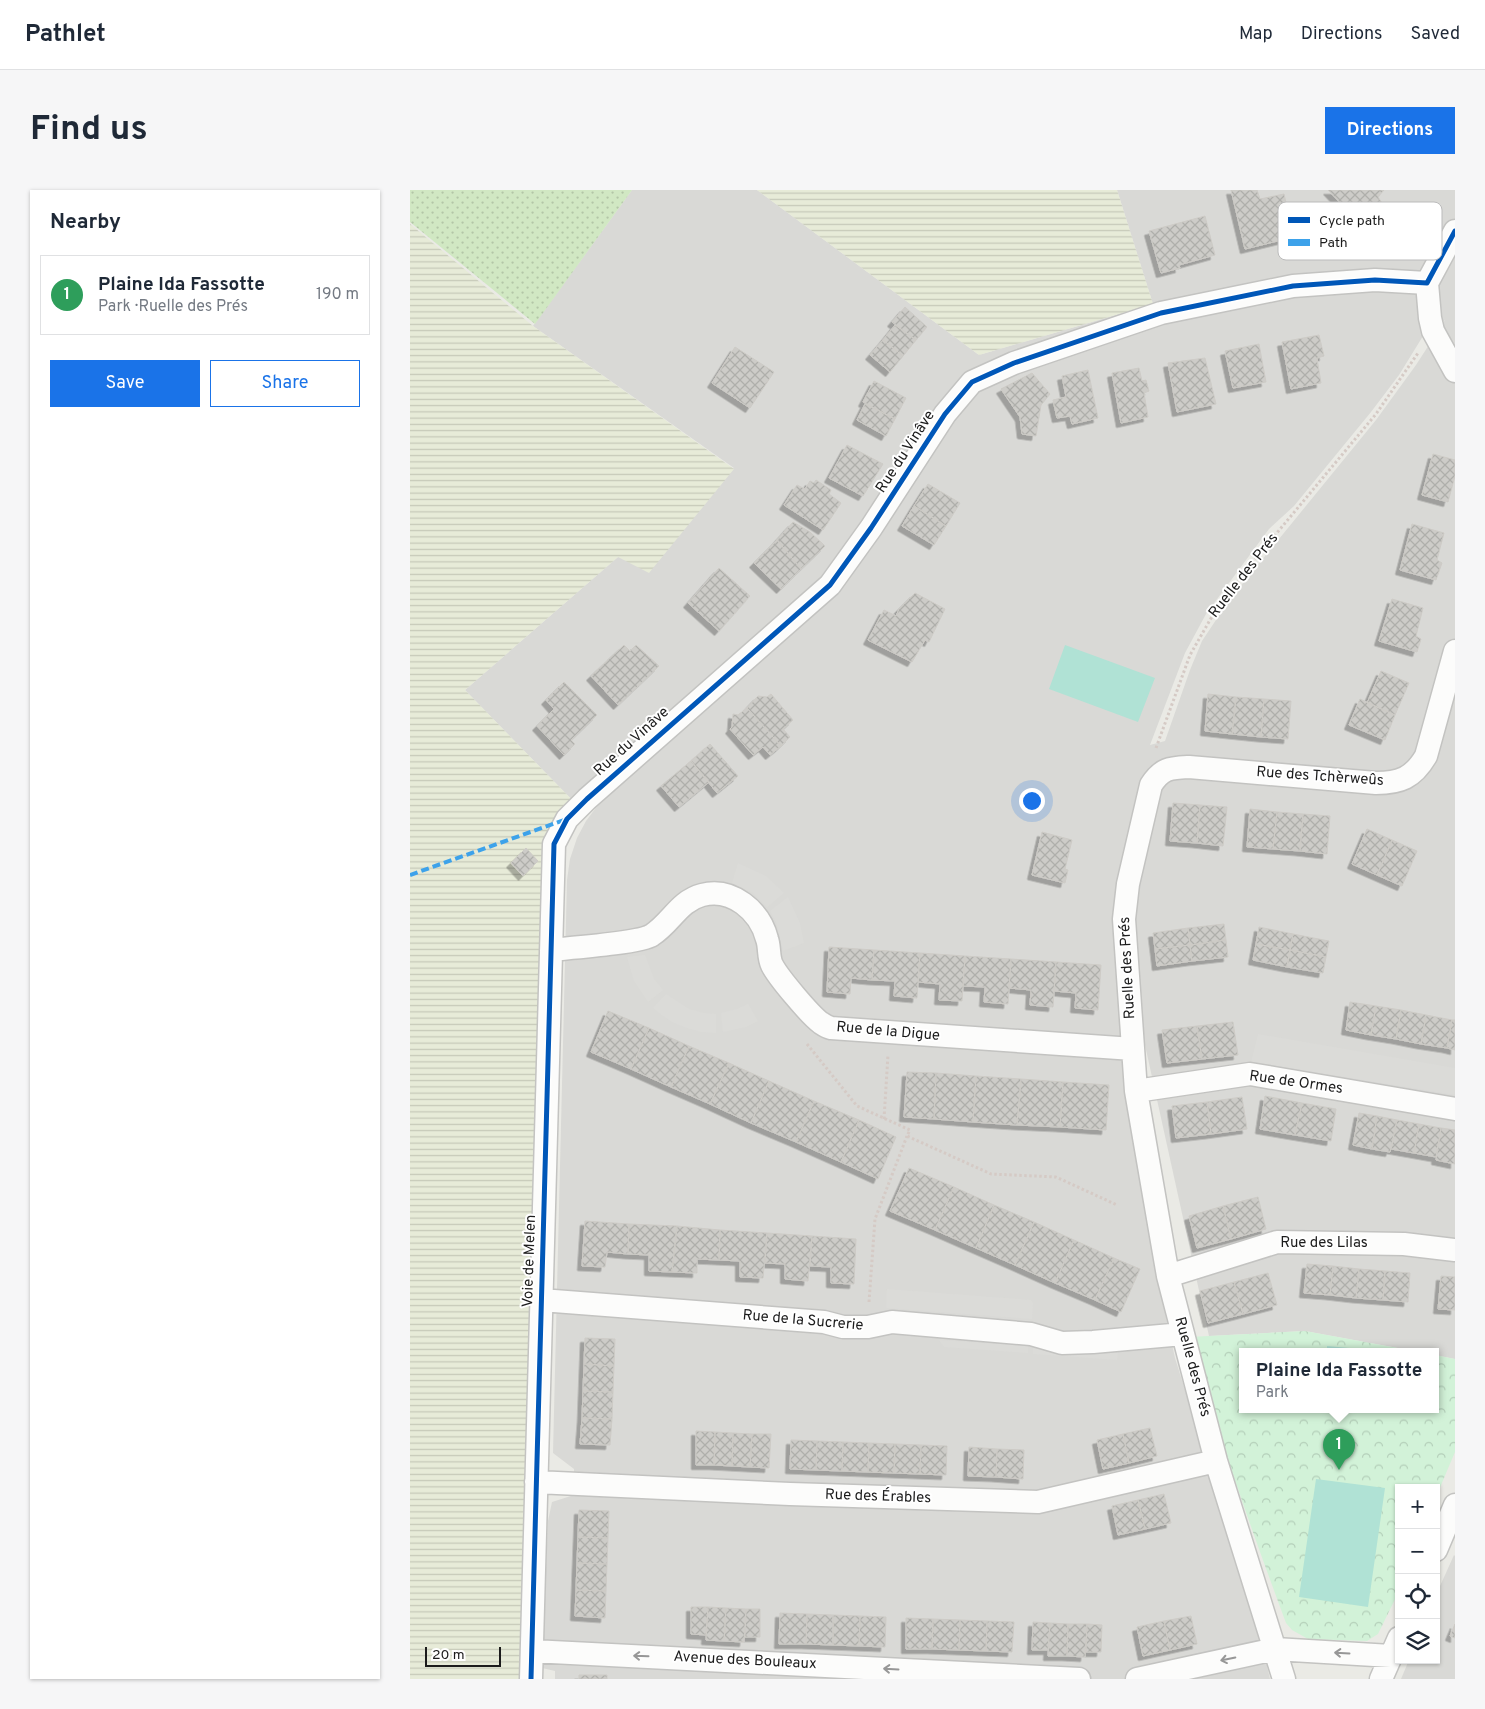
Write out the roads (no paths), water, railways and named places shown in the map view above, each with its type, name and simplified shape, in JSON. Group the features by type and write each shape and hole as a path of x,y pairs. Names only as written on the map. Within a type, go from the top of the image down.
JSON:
{"street":[{"path":"1442,255 1455,231"},
{"path":"1439,260 1427,283 1430,318 1433,331 1455,371"},
{"name":"Rue du Vinâve","path":"554,844 567,819 587,799 830,585 871,528 945,414 972,382 1014,363 1161,313 1293,286 1375,280 1427,283"},
{"name":"Rue des Tchèrweûs","path":"1157,776 1165,770 1189,767 1376,783 1400,781 1412,774 1426,756 1455,651"},
{"name":"Ruelle des Prés","path":"1157,776 1151,786 1148,797 1128,884 1124,919 1136,1091 1168,1276 1216,1462 1284,1679"},
{"name":"Voie de Melen","path":"531,1679 554,844"},
{"name":"Rue de la Digue","path":"551,950 636,940 651,936 661,928 679,907 690,900 703,894 730,896 744,904 755,914 766,933 771,963 778,974 820,1022 830,1028 1133,1050"},
{"name":"Rue de Ormes","path":"1136,1091 1250,1074 1455,1109"},
{"name":"Rue des Lilas","path":"1168,1276 1277,1242 1404,1244 1455,1250"},
{"name":"Rue de la Sucrerie","path":"541,1300 824,1322 844,1327 868,1327 892,1322 1031,1334 1062,1343 1183,1334"},
{"name":"Rue des Érables","path":"536,1482 790,1494 1038,1502 1216,1462"},
{"path":"1440,1541 1455,1506"},
{"path":"1137,1679 1275,1649 1395,1646 1381,1679"},
{"name":"Avenue des Bouleaux","path":"532,1651 1079,1679"}],"place":[{"name":"Plaine Ida Fassotte","path":"1339,1470"}]}
